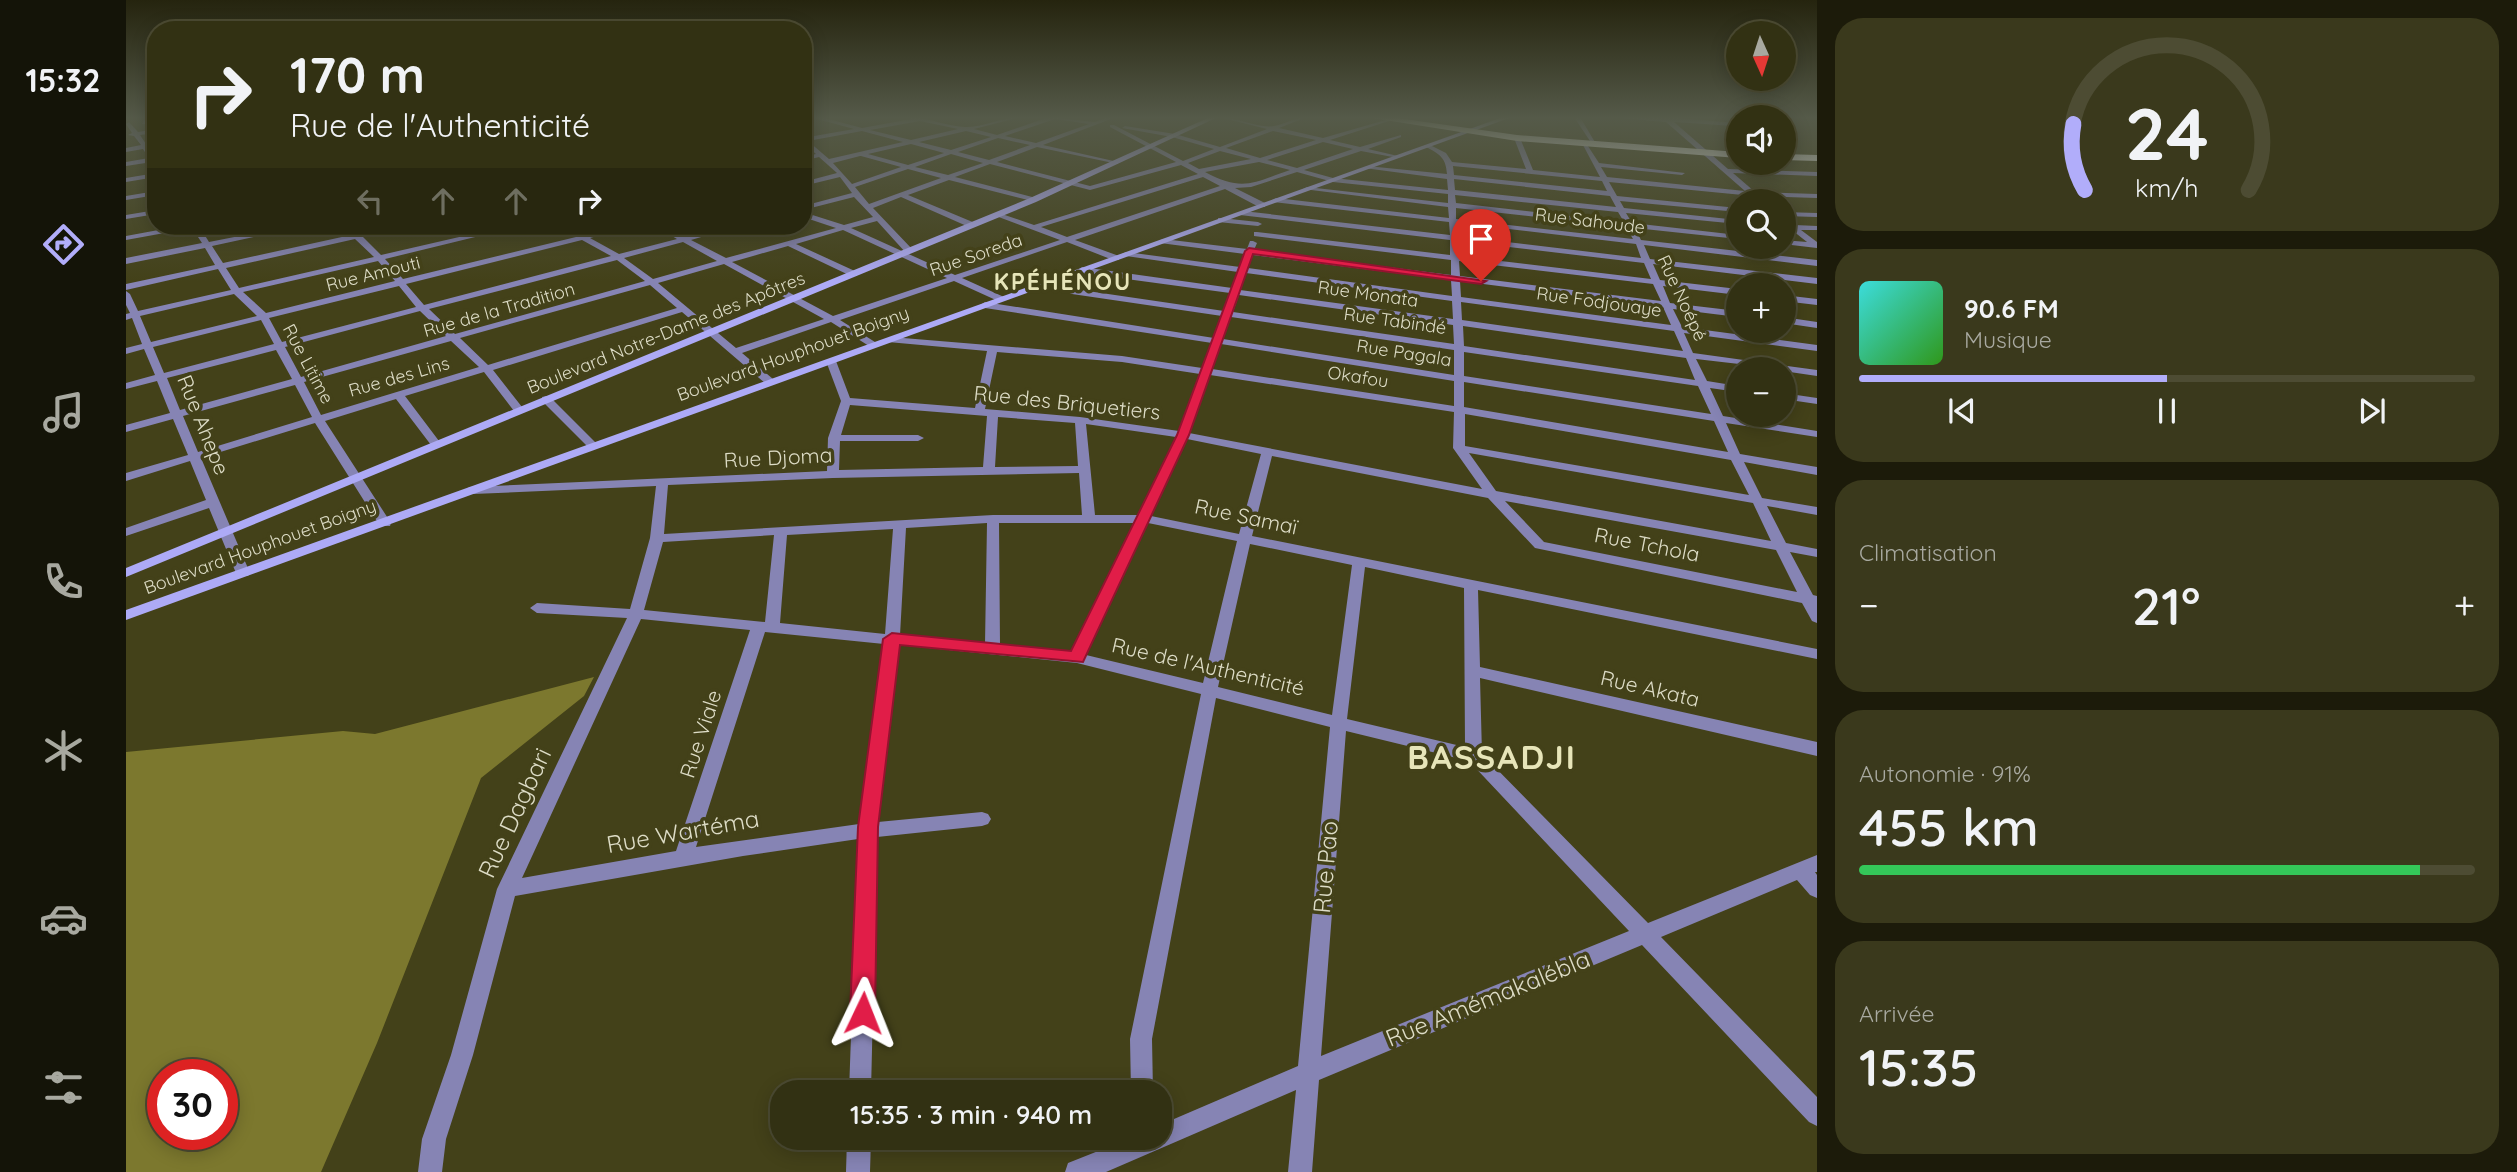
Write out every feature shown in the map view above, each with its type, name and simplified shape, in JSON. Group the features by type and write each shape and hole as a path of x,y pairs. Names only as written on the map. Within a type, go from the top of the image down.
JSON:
{"street":[{"path":"839,172 905,252"},
{"path":"812,205 897,172"},
{"path":"925,172 1033,200"},
{"path":"868,206 965,172"},
{"path":"1032,172 1090,188 1152,172"},
{"name":"Boulevard Notre-Dame des Apôtres","path":"126,573 226,529 854,274 1096,172"},
{"path":"1034,227 1208,172"},
{"name":"Rue Soreda","path":"735,352 1226,186 1249,186 1293,172"},
{"path":"1304,172 1333,180 1726,221"},
{"name":"Boulevard Houphouet Boigny","path":"126,615 1222,220 1243,213 1261,220 1276,200 1357,172"},
{"path":"1405,172 1726,209"},
{"path":"1450,172 1459,348 1459,448 1817,512"},
{"path":"1527,172 1726,191"},
{"name":"Rue Noépé","path":"1601,172 1639,243 1736,457 1780,545 1812,600 1817,618"},
{"path":"1668,172 1682,173"},
{"path":"1202,173 1226,186 1261,220 1454,258 1726,291"},
{"path":"1796,173 1817,174"},
{"path":"812,182 842,174"},
{"path":"1733,175 1748,189"},
{"path":"126,180 147,176"},
{"path":"1307,189 1726,236"},
{"path":"126,198 147,194"},
{"path":"902,195 972,225"},
{"path":"1796,195 1817,196"},
{"name":"Rue Sahoude","path":"1276,200 1817,262"},
{"path":"126,217 147,214"},
{"path":"999,214 1116,258"},
{"path":"1796,216 1817,215"},
{"path":"812,217 905,252 1001,299"},
{"name":"Rue de la Tradition","path":"126,429 879,218"},
{"path":"1222,220 1261,220 1454,238 1817,281"},
{"path":"1077,658 1146,519 1183,435 1261,220"},
{"path":"1796,228 1817,228"},
{"path":"1796,230 1817,246"},
{"path":"126,238 147,234"},
{"name":"Rue Litime","path":"200,235 237,292 264,317 318,419 385,523"},
{"path":"126,261 259,235"},
{"path":"126,287 361,235"},
{"path":"131,316 478,235"},
{"path":"579,235 617,256 652,282 769,382"},
{"name":"Rue Amouti","path":"126,351 591,235"},
{"path":"675,235 834,320 872,344"},
{"path":"126,386 698,235"},
{"path":"356,236 380,258 422,309 488,369 517,409"},
{"path":"1163,241 1726,312"},
{"path":"788,243 854,274"},
{"path":"1796,244 1817,246"},
{"name":"Rue Fodjouaye","path":"1126,254 1817,348"},
{"name":"Rue Monata","path":"1082,270 1817,373"},
{"name":"Rue Tabindé","path":"1048,282 1072,291 1726,387"},
{"name":"Rue Ahepe","path":"126,294 131,316 162,376 243,573"},
{"path":"1796,300 1817,302"},
{"name":"Rue Pagala","path":"985,305 1817,435"},
{"name":"Rue des Lins","path":"126,477 683,309"},
{"path":"1796,322 1817,324"},
{"name":"Okafou","path":"891,340 1103,357 1460,410 1817,471"},
{"path":"979,413 993,348"},
{"path":"831,361 846,401 834,438 833,474"},
{"path":"398,395 435,443"},
{"path":"1796,398 1817,401"},
{"path":"546,399 593,446"},
{"name":"Rue des Briquetiers","path":"846,401 1080,420 1183,435 1817,552"},
{"path":"989,470 993,414"},
{"path":"1080,420 1088,517"},
{"path":"834,438 918,438"},
{"name":"Rue Tchola","path":"1459,448 1490,492 1540,545 1812,600"},
{"path":"1142,1080 1141,1039 1209,688 1267,452"},
{"name":"Rue Djoma","path":"472,490 833,474 1086,469"},
{"name":"Rue Dagbari","path":"430,1172 434,1139 462,1055 507,889 636,614 657,538 662,483"},
{"path":"126,532 214,502"},
{"path":"992,650 993,519"},
{"name":"Rue Samaï","path":"657,538 993,519 1146,519 1817,654"},
{"path":"860,1080 868,827 892,639 900,524"},
{"name":"Rue Viale","path":"684,856 766,628 781,530"},
{"name":"Rue Pao","path":"1300,1172 1339,721 1359,563"},
{"path":"1471,585 1474,756 1817,1114"},
{"name":"Rue de l'Authenticité","path":"537,608 636,614 1077,658 1209,688 1474,756"},
{"name":"Rue Akata","path":"1473,671 1817,749"},
{"name":"Rue Wartéma","path":"507,889 684,856 868,827 982,818"},
{"path":"1809,866 1817,890"},
{"name":"Rue Amémakalébla","path":"1172,1132 1809,866"},
{"path":"858,1172 859,1150"},
{"name":"Rue Amémakalébla","path":"1077,1172 1129,1150"}],"shaded area":[{"path":"594,677 584,696 481,778 377,1043 321,1172 126,1172 126,752 343,731 375,734"}],"district":[{"name":"KPÉHÉNOU","path":"1063,282"},
{"name":"BASSADJI","path":"1492,757"}],"route":[{"path":"863,1013 868,827 892,639 1077,658 1146,519 1183,435 1208,372 1216,341 1249,251 1481,281"}]}
